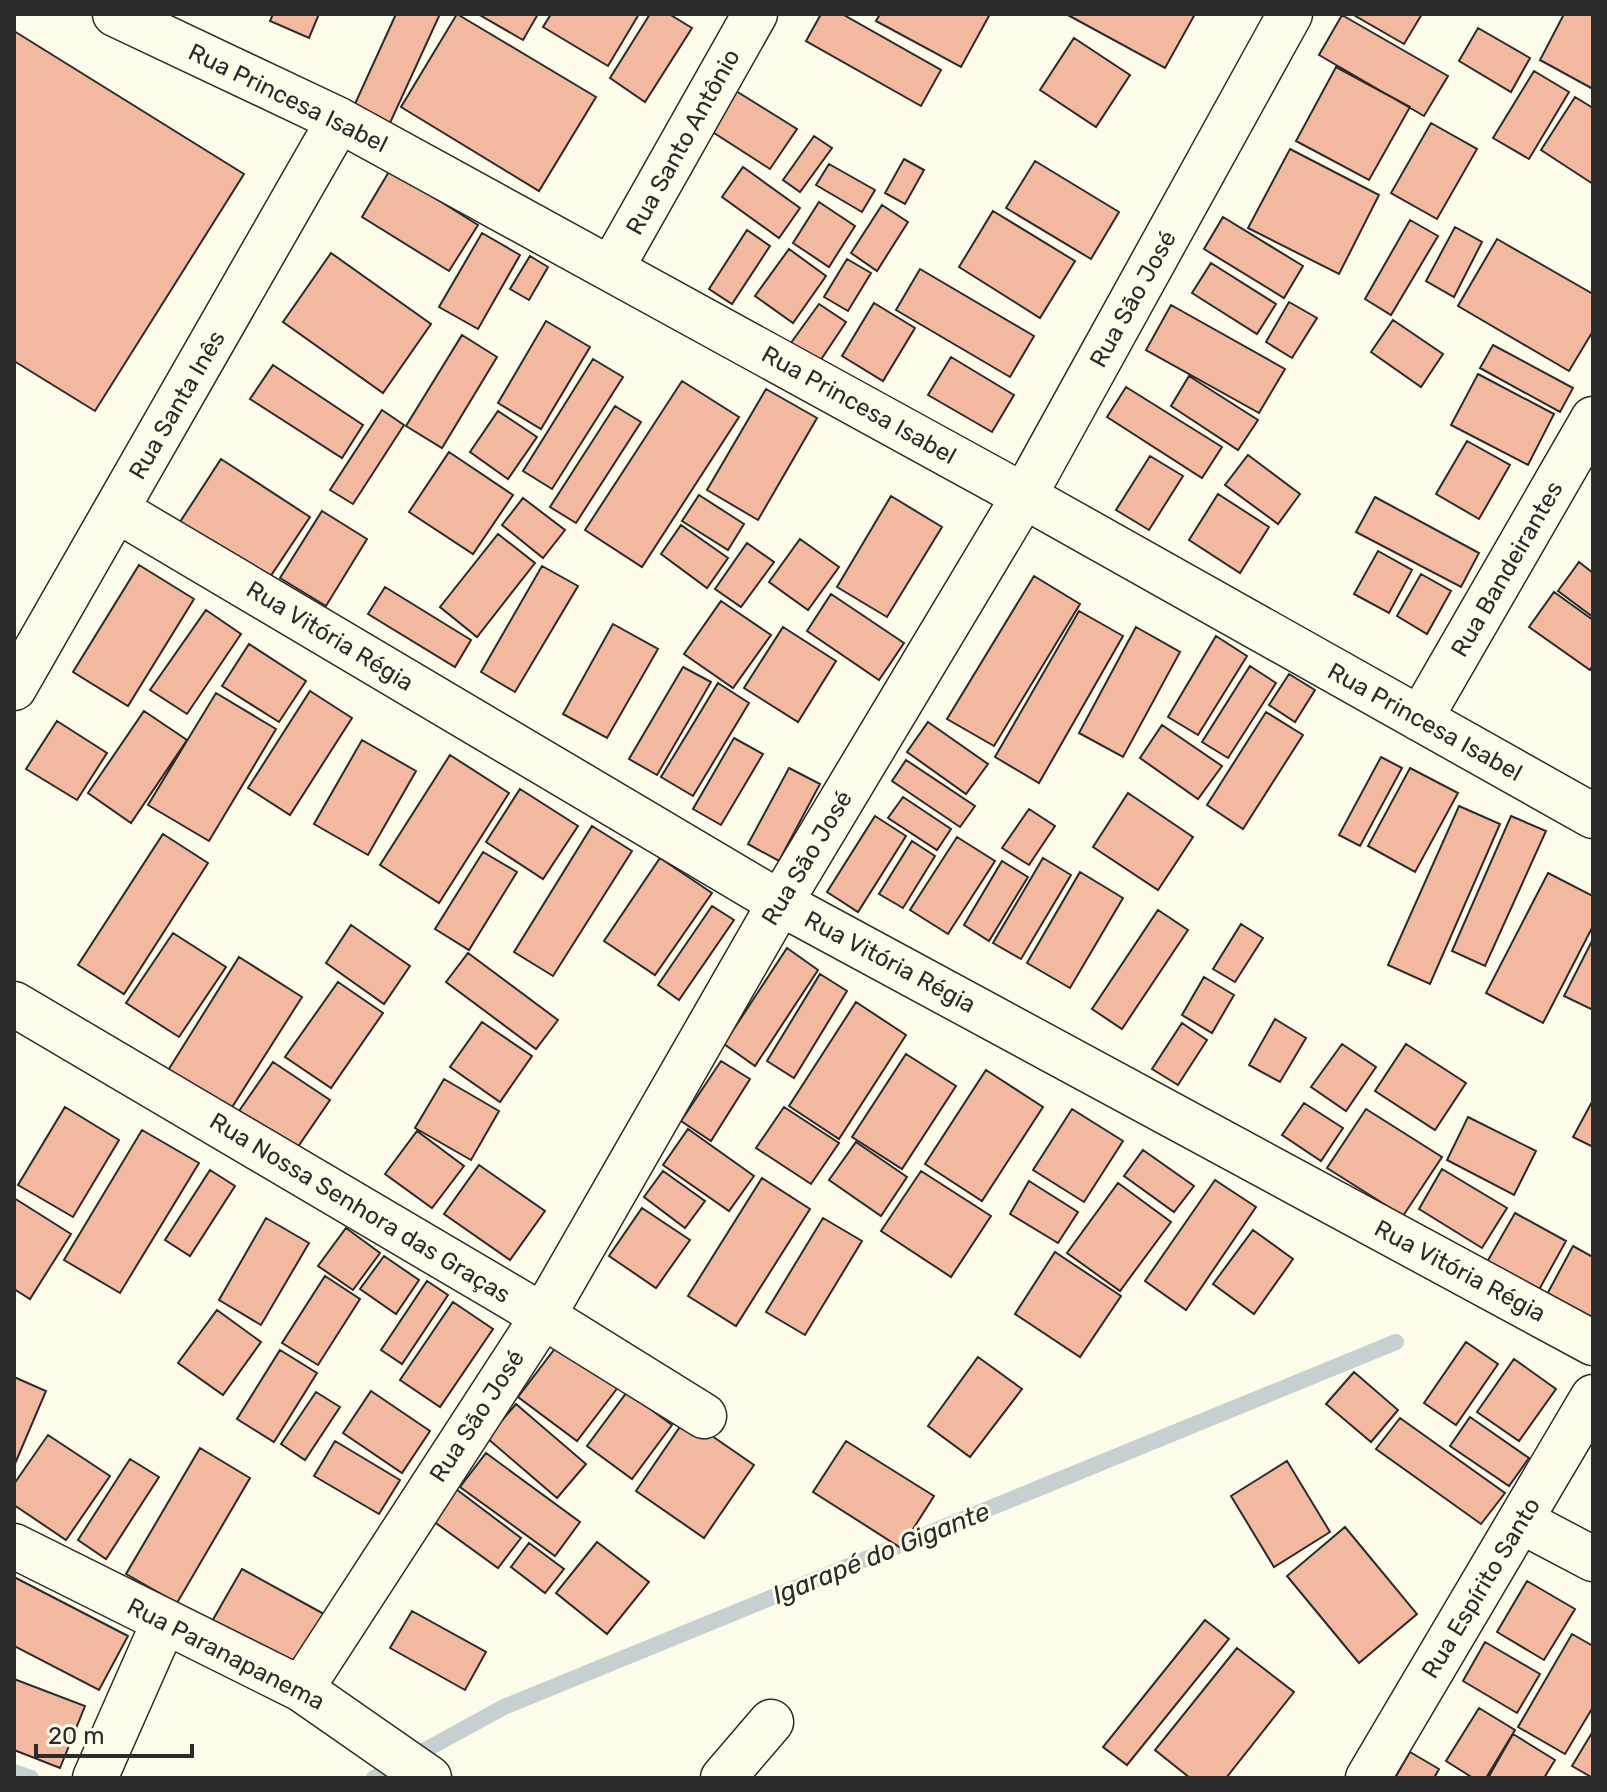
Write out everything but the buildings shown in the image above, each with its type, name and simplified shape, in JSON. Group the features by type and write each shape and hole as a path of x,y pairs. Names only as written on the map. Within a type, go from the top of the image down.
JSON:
{"street":[{"name":"Rua Princesa Isabel","path":"115,14 339,120 1024,496 1593,816"},
{"name":"Rua Santo Antônio","path":"611,269 755,14"},
{"name":"Rua São José","path":"301,1689 543,1316 780,903 1024,496 1290,14"},
{"name":"Rua Santa Inês","path":"14,688 339,120"},
{"name":"Rua Bandeirantes","path":"1420,719 1593,419"},
{"name":"Rua Vitória Régia","path":"117,510 780,903 1593,1343"},
{"name":"Rua Nossa Senhora das Graças","path":"14,1004 543,1316 704,1416"},
{"name":"Rua Espírito Santo","path":"1368,1778 1593,1397"},
{"path":"1521,1521 1593,1559"},
{"name":"Rua Paranapanema","path":"14,1546 301,1689 429,1778"},
{"path":"95,1778 164,1622"},
{"path":"723,1778 771,1722"}],"waterway":[{"name":"Igarapé do Gigante","path":"374,1778 504,1707 1396,1342"},
{"name":"Igarapé do Gigante","path":"14,1772 31,1778"}]}
